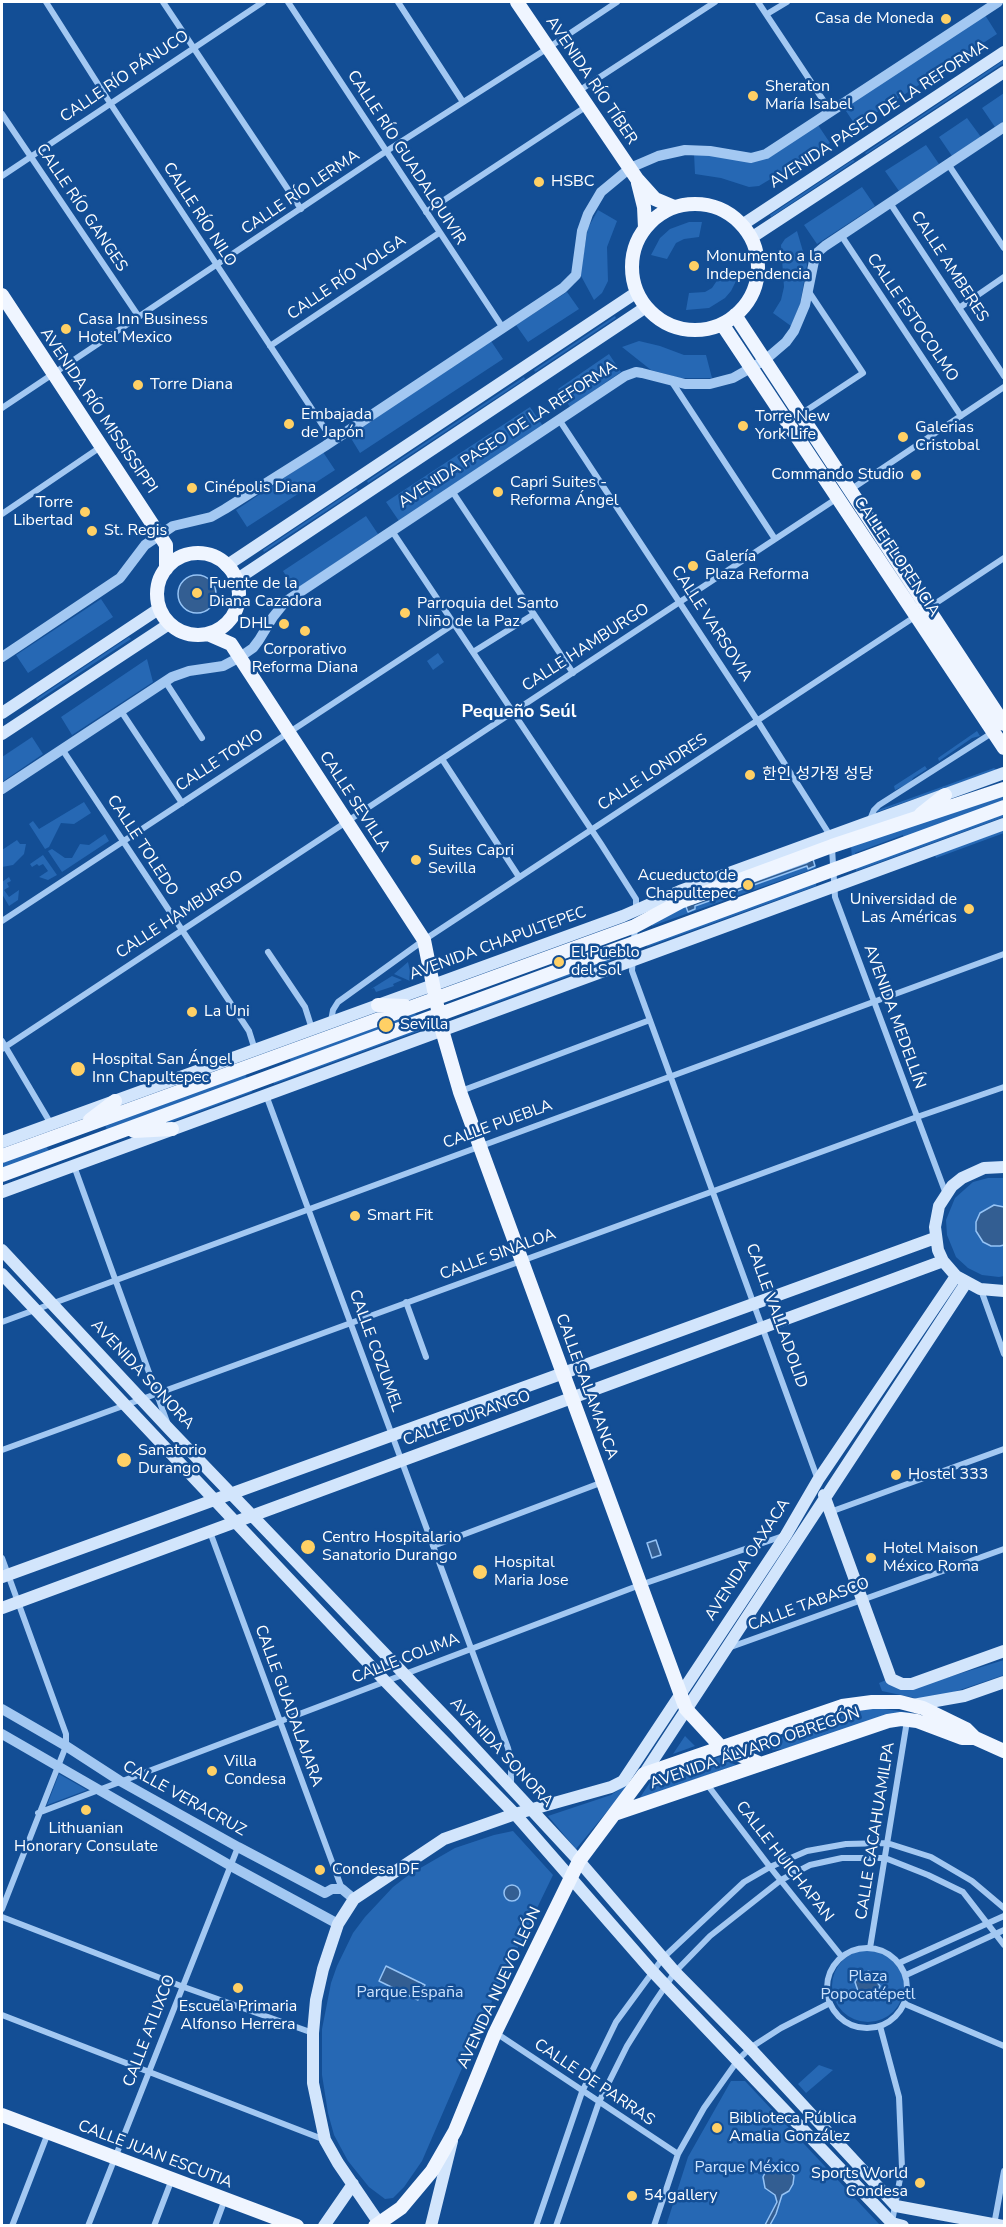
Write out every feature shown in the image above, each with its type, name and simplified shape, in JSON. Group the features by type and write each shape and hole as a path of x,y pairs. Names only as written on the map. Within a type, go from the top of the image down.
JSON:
{"main road":[{"name":"AVENIDA RÍO TÍBER","path":"517,2 633,174 655,199 674,207"},
{"name":"AVENIDA PASEO DE LA REFORMA","path":"742,225 1005,52"},
{"name":"AVENIDA PASEO DE LA REFORMA","path":"752,238 1005,72"},
{"name":"AVENIDA RÍO TÍBER","path":"633,174 644,207 645,228"},
{"path":"694,204 715,207 732,216 742,225 752,238 757,253 758,275 751,295 735,315 722,324 703,329 683,328 664,321 646,307 634,283 632,263 636,244 645,228 659,215 674,207 694,204"},
{"path":"226,566 637,292"},
{"name":"AVENIDA RÍO MISSISSIPPI","path":"2,295 164,541"},
{"name":"AVENIDA PASEO DE LA REFORMA","path":"236,580 646,307"},
{"name":"CALLE FLORENCIA","path":"735,315 928,608 1001,726 1005,748"},
{"name":"CALLE FLORENCIA","path":"722,324 916,616 1001,726"},
{"path":"164,541 177,552 209,555 226,566 236,580 239,594 237,607 231,618 221,628 208,634"},
{"path":"164,541 166,569"},
{"path":"190,555 172,563 166,569 158,586 157,600 169,624 188,633 208,634 231,644 231,618"},
{"path":"2,713 160,608"},
{"path":"2,734 169,624"},
{"name":"CALLE SEVILLA","path":"231,644 424,940 434,991"},
{"name":"AVENIDA CHAPULTEPEC","path":"2,1156 411,1007 434,991 636,912 680,891 752,870 831,841 868,823 1005,773"},
{"name":"AVENIDA CHAPULTEPEC","path":"831,841 914,820 1005,789"},
{"path":"914,820 945,795"},
{"path":"2,1175 1005,807"},
{"path":"2,1192 1005,824"},
{"name":"AVENIDA CHAPULTEPEC","path":"2,1142 378,1005 434,991 634,926 752,870"},
{"name":"CALLE SALAMANCA","path":"434,991 442,1030 460,1092 686,1709 721,1747 761,1764"},
{"path":"378,1005 411,1007"},
{"path":"80,1128 115,1101"},
{"path":"120,1131 172,1130"},
{"path":"1005,1167 984,1168 972,1172 962,1178 946,1194 936,1216 935,1238 944,1261 961,1280 980,1289 1005,1291"},
{"name":"CALLE DURANGO","path":"4,1576 935,1238"},
{"name":"AVENIDA SONORA","path":"2,1250 230,1494 453,1725 579,1861 675,1972 750,2048 896,2206"},
{"name":"CALLE DURANGO","path":"2,1608 944,1261"},
{"name":"AVENIDA SONORA","path":"2,1274 385,1681 515,1814 652,1971 895,2225"},
{"name":"AVENIDA OAXACA","path":"354,1899 444,1839 515,1814 624,1782 786,1535 818,1480 961,1280"},
{"name":"AVENIDA OAXACA","path":"579,1861 644,1774 724,1649 825,1499 961,1280"},
{"path":"177,1458 189,1449"},
{"name":"CALLE VALLADOLID","path":"818,1480 889,1675 895,1682 912,1683 1005,1651"},
{"path":"328,1620 341,1608"},
{"name":"AVENIDA ÁLVARO OBREGÓN","path":"644,1774 856,1703 891,1701 913,1705 964,1696 1005,1682"},
{"path":"913,1705 966,1729 975,1738 1005,1751"},
{"path":"908,1719 925,1723 962,1738 975,1738"},
{"name":"AVENIDA ÁLVARO OBREGÓN","path":"614,1814 888,1721 908,1719"},
{"path":"441,1737 453,1725"},
{"path":"479,1777 490,1766"},
{"name":"AVENIDA NUEVO LEÓN","path":"379,2225 401,2208 418,2190 455,2131 495,2033 579,1861"},
{"path":"354,1899 338,1924 323,1969 316,2000 313,2033 313,2083 325,2140 379,2225"},
{"name":"CALLE JUAN ESCUTIA","path":"2,2115 297,2226"},
{"name":"AVENIDA NUEVO LEÓN","path":"431,2226 455,2131"},
{"path":"324,2226 353,2184"},
{"path":"896,2206 997,2225"}],"street":[{"name":"CALLE RÍO NILO","path":"46,2 333,441"},
{"path":"163,2 301,209"},
{"name":"CALLE RÍO PÁNUCO","path":"2,176 263,2"},
{"name":"CALLE RÍO GUADALQUIVIR","path":"288,2 503,328"},
{"path":"398,2 463,102"},
{"name":"CALLE RÍO LERMA","path":"2,408 385,152 617,2"},
{"path":"577,92 715,2"},
{"path":"758,2 831,112"},
{"path":"767,14 787,2"},
{"name":"AVENIDA PASEO DE LA REFORMA","path":"2,657 120,578 144,545 164,541 173,526 211,517 218,513 333,441 563,288 576,275 582,231 588,214 601,192 633,174 658,156 679,151 701,150 751,158 760,156 831,112 995,2"},
{"path":"426,212 587,106"},
{"name":"CALLE RÍO GANGES","path":"2,114 139,317"},
{"name":"AVENIDA PASEO DE LA REFORMA","path":"2,789 165,681 181,673 223,666 240,657 260,640 273,616 285,602 630,374 642,373 696,385 710,384 726,381 765,360 786,342 794,331 818,252 1005,127"},
{"path":"948,164 1005,248"},
{"name":"CALLE AMBERES","path":"890,203 1005,376"},
{"name":"CALLE RÍO VOLGA","path":"270,346 439,233"},
{"name":"CALLE ESTOCOLMO","path":"841,235 961,416"},
{"path":"959,308 1005,277"},
{"path":"801,414 863,373 808,291"},
{"path":"671,381 775,539"},
{"name":"CALLE HAMBURGO","path":"3,1046 348,822 1005,387"},
{"name":"CALLE VARSOVIA","path":"560,421 758,720 831,841"},
{"path":"2,514 102,446"},
{"path":"452,491 573,673"},
{"path":"392,531 636,899 636,912"},
{"name":"CALLE LONDRES","path":"331,1022 333,1010 338,1002 424,940 1005,558"},
{"path":"473,652 534,614"},
{"name":"CALLE TOKIO","path":"2,921 454,624"},
{"path":"165,681 202,738"},
{"path":"121,711 182,803"},
{"path":"868,823 879,805 1001,726"},
{"name":"CALLE TOLEDO","path":"62,749 249,1031 255,1050"},
{"path":"442,759 519,878"},
{"name":"AVENIDA MEDELLÍN","path":"831,841 835,897 946,1194"},
{"name":"CALLE VALLADOLID","path":"636,912 632,971 818,1480"},
{"path":"268,952 305,1007 312,1029"},
{"name":"CALLE PUEBLA","path":"2,1322 1005,954"},
{"path":"460,1092 650,1020"},
{"path":"3,1046 51,1124"},
{"name":"CALLE SINALOA","path":"2,1450 1005,1087"},
{"name":"CALLE COZUMEL","path":"266,1095 508,1748 511,1761 511,1788"},
{"path":"74,1166 170,1430"},
{"path":"980,1289 1005,1354"},
{"path":"406,1302 426,1357"},
{"path":"830,1513 1005,1449"},
{"path":"433,1546 603,1482"},
{"name":"CALLE GUADALAJARA","path":"210,1532 342,1889"},
{"name":"CALLE COLIMA","path":"38,1813 640,1585 786,1535"},
{"name":"CALLE TABASCO","path":"724,1649 1005,1549"},
{"path":"2,1558 4,1576 18,1602 66,1734 66,1746 2,1909"},
{"name":"CALLE VERACRUZ","path":"2,1709 120,1781 325,1893"},
{"name":"CALLE CACAHUAMILPA","path":"870,1948 908,1719"},
{"name":"CALLE VERACRUZ","path":"2,1734 231,1866 338,1924"},
{"name":"CALLE HUICHAPAN","path":"706,1783 842,1957"},
{"path":"536,2226 582,2092 616,2022 663,1958 744,1882 770,1867 807,1851 846,1844 887,1843 931,1857 972,1881 1005,1908"},
{"name":"CALLE ATLIXCO","path":"88,2226 181,1986 238,1847"},
{"path":"556,2226 598,2102 627,2046 675,1972 710,1936 781,1880 810,1865 842,1858 885,1858 963,1892 1005,1945"},
{"path":"321,1916 318,1907 325,1893 332,1889 342,1889 354,1899"},
{"path":"898,1963 1005,1916"},
{"path":"2,1917 181,1986 313,2033"},
{"path":"906,1975 1005,1930"},
{"path":"860,1948 870,1948 882,1950 898,1963 906,1975 908,1985 904,2004 899,2014 880,2026 868,2029 845,2022 836,2014 827,1991 828,1978 842,1957 860,1948"},
{"path":"654,2226 678,2154 704,2108 738,2060 750,2048 781,2028 830,2003"},
{"path":"904,2004 1005,2046"},
{"path":"2,2015 325,2140"},
{"path":"880,2026 899,2097 902,2168 895,2225"},
{"name":"CALLE DE PARRAS","path":"495,2033 678,2154"},
{"path":"12,2226 48,2132"},
{"path":"997,2225 1005,2171"},
{"path":"154,2226 172,2179"},
{"path":"215,2226 225,2199"}],"green space":[{"path":"985,15 997,34 856,126 844,108"},
{"path":"1004,60 1004,63 865,153"},
{"path":"1004,93 1004,121 995,127 982,108"},
{"path":"967,118 981,137 952,156 939,137"},
{"path":"818,125 830,143 759,186 749,187 721,178 695,174 694,153 753,161"},
{"path":"926,145 939,164 899,191 885,171"},
{"path":"853,160 855,161 771,217 770,215"},
{"path":"862,187 875,206 817,244 804,225"},
{"path":"598,210 617,221 607,247 608,281 602,293 594,300 580,274 588,228"},
{"path":"689,222 702,222 699,237 684,239 676,243 667,259 651,255 660,238 670,229"},
{"path":"797,231 807,265 800,304 791,326 773,313 781,300 784,287 781,245 785,239"},
{"path":"722,273 738,277 725,298 709,308 686,310 689,293 705,292 712,288"},
{"path":"567,292 579,309 528,342 516,325"},
{"path":"615,316 616,318 535,372 534,370"},
{"path":"491,341 503,359 360,453 349,435"},
{"path":"639,341 684,355 706,355 712,378 680,378 651,370 622,347"},
{"path":"609,354 621,372 570,407 558,389"},
{"path":"524,377 525,379 368,483 367,481"},
{"path":"530,407 543,426 399,521 386,502"},
{"path":"323,452 335,470 247,527 236,510"},
{"path":"356,488 358,490 264,552 263,550"},
{"path":"366,516 378,534 295,590 283,571"},
{"path":"101,599 113,617 28,673 16,655"},
{"path":"129,637 131,639 37,701 36,699"},
{"path":"438,653 444,662 433,670 427,661"},
{"path":"147,659 153,682 72,735 61,717"},
{"path":"977,731 980,736 972,738 939,761 938,758"},
{"path":"32,737 43,754 2,782 2,757"},
{"path":"925,766 927,769 913,778 911,782 895,790 894,786"},
{"path":"994,768 997,770 877,812 878,810"},
{"path":"1004,794 1004,802 904,838 903,835 855,853 856,856 852,858 851,846"},
{"path":"84,802 91,813 74,824 61,823 49,847 45,849 29,824 33,821 39,829"},
{"path":"1004,812 1004,817 856,871 855,867"},
{"path":"1004,830 1004,833 936,858 935,855"},
{"path":"105,834 109,841 62,872 48,851 52,849 65,858 72,858 80,844 89,845"},
{"path":"17,840 20,844 26,844 24,854 13,865 2,867 2,850"},
{"path":"43,855 57,875 48,880 39,877 48,871 43,864 32,867 30,864"},
{"path":"808,866 816,868 652,926 652,923 685,905 688,912 695,909 694,907"},
{"path":"9,877 11,881 7,883 9,887 4,890 9,897 19,890 18,900 9,906 2,894 2,882"},
{"path":"816,882 816,886 647,947 648,943"},
{"path":"615,955 615,959 473,1011 473,1007"},
{"path":"408,962 412,980 410,981 394,974"},
{"path":"392,976 402,980 393,984 394,986 376,992 374,988 371,989"},
{"path":"415,1010 416,1017 291,1062 289,1057"},
{"path":"418,1027 419,1031 274,1084 273,1080"},
{"path":"245,1073 247,1079 107,1130 105,1125"},
{"path":"251,1088 252,1092 161,1126 142,1128"},
{"path":"46,1146 49,1151 2,1169 2,1163"},
{"path":"988,1178 1004,1178 1004,1276 999,1277 982,1275 968,1268 956,1257 947,1235 946,1220 955,1198 973,1182"},
{"path":"1004,1660 1004,1675 945,1695 919,1699 882,1691 879,1683 886,1680 910,1689"},
{"path":"876,1708 914,1713 890,1715 784,1749 750,1748 861,1710"},
{"path":"685,1736 695,1746 673,1754"},
{"path":"719,1757 736,1765 639,1799 651,1781"},
{"path":"59,1774 87,1790 47,1805"},
{"path":"633,1780 576,1849 548,1816 611,1795"},
{"name":"Parque España","path":"513,1831 553,1875 482,2022 422,2161 404,2187 393,2198 385,2199 369,2187 348,2161 334,2135 328,2113 322,2075 322,2029 331,1983 353,1933 393,1887 410,1874 455,1848"},
{"name":"Plaza Popocatépetl","path":"868,1950 888,1956 898,1966 904,1986 898,2006 888,2016 868,2022 848,2016 838,2006 832,1986 838,1966 848,1956"},
{"path":"819,2065 833,2070 806,2093 798,2084"},
{"name":"Parque México","path":"731,2081 745,2081 880,2225 666,2226 688,2157"}],"shaded area":[{"name":"Fuente de la Diana Cazadora","path":"197,575 211,580 216,594 211,608 197,613 183,608 178,594 183,580"},
{"name":"Acueducto de Chapultepec","path":"813,859 815,866 808,869 807,866 695,906 695,909 688,912 685,904 692,904"},
{"path":"994,1205 1004,1207 1004,1245 1000,1246 991,1246 983,1242 976,1231 976,1222 980,1213"},
{"path":"656,1540 661,1555 652,1558 647,1543"},
{"path":"512,1885 520,1893 512,1901 504,1893"},
{"path":"386,1966 425,1985 418,2000 379,1981"},
{"name":"Plaza Popocatépetl","path":"868,1971 876,1975 876,1981 880,1986 877,1993 873,1992 865,1997 859,1994 855,1982 859,1975 864,1976"},
{"path":"774,2165 782,2165 789,2169 794,2176 793,2184 789,2191 782,2195 770,2225 765,2225 777,2202 775,2195 765,2188 763,2177 767,2169"}],"place":[{"name":"Casa de Moneda","path":"946,19"},
{"name":"Sheraton María Isabel","path":"753,96"},
{"name":"HSBC","path":"539,182"},
{"name":"Monumento a la Independencia","path":"694,266"},
{"name":"Casa Inn Business Hotel Mexico","path":"66,329"},
{"name":"Torre Diana","path":"138,385"},
{"name":"Embajada de Japón","path":"289,424"},
{"name":"Torre New York Life","path":"743,426"},
{"name":"Galerias Cristobal","path":"903,437"},
{"name":"Commando Studio","path":"916,475"},
{"name":"Cinépolis Diana","path":"192,488"},
{"name":"Capri Suites - Reforma Ángel","path":"498,492"},
{"name":"Torre Libertad","path":"85,512"},
{"name":"St. Regis","path":"92,531"},
{"name":"Galería Plaza Reforma","path":"693,566"},
{"name":"Fuente de la Diana Cazadora","path":"197,593"},
{"name":"Parroquia del Santo Niño de la Paz","path":"405,613"},
{"name":"DHL","path":"284,624"},
{"name":"Corporativo Reforma Diana","path":"305,631"},
{"name":"한인 성가정 성당","path":"750,775"},
{"name":"Suites Capri Sevilla","path":"416,860"},
{"name":"Acueducto de Chapultepec","path":"748,885"},
{"name":"Universidad de Las Américas","path":"969,909"},
{"name":"El Pueblo del Sol","path":"559,962"},
{"name":"La Uni","path":"192,1012"},
{"name":"Sevilla","path":"386,1025"},
{"name":"Hospital San Ángel Inn Chapultepec","path":"78,1069"},
{"name":"Smart Fit","path":"355,1216"},
{"name":"Sanatorio Durango","path":"124,1460"},
{"name":"Hostel 333","path":"896,1475"},
{"name":"Centro Hospitalario Sanatorio Durango","path":"308,1547"},
{"name":"Hotel Maison México Roma","path":"871,1558"},
{"name":"Hospital Maria Jose","path":"480,1572"},
{"name":"Villa Condesa","path":"212,1771"},
{"name":"Lithuanian Honorary Consulate","path":"86,1810"},
{"name":"Condesa DF","path":"320,1870"},
{"name":"Escuela Primaria Alfonso Herrera","path":"238,1988"},
{"name":"Biblioteca Pública Amalia González","path":"717,2128"},
{"name":"Sports World Condesa","path":"920,2183"},
{"name":"54 gallery","path":"632,2196"}],"district":[{"name":"Pequeño Seúl","path":"519,713"}]}
